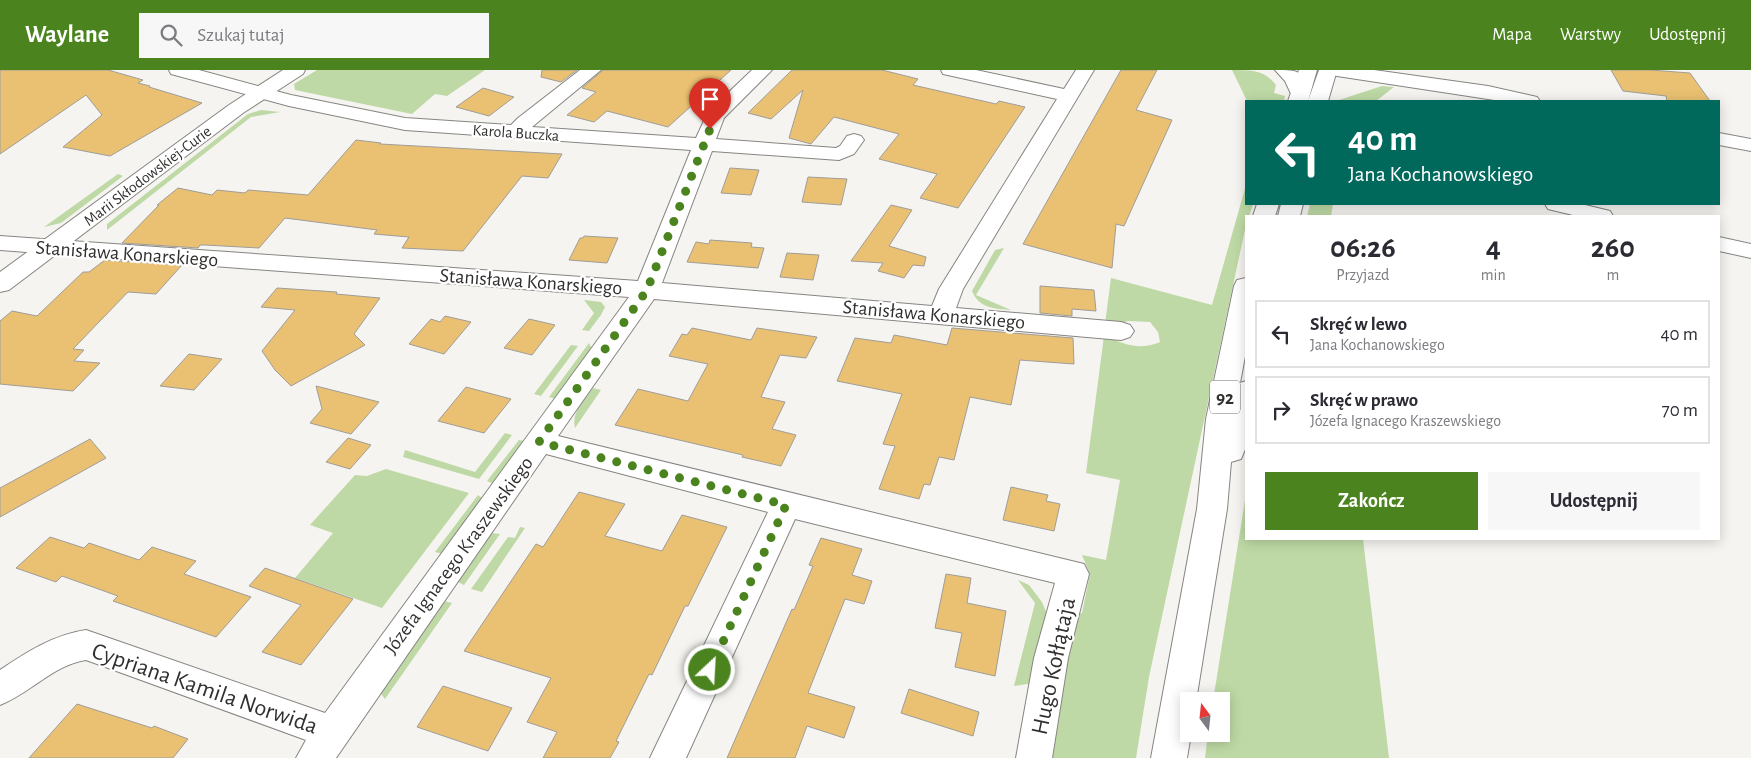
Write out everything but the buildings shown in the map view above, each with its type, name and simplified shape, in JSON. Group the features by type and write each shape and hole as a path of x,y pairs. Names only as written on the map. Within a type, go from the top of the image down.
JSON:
{"street":[{"name":"Karola Buczka","path":"178,70 259,93 405,124 839,154 847,150 854,140"},
{"name":"Marii Skłodowskiej-Curie","path":"0,284 259,93 296,70"},
{"path":"516,132 525,122 592,70"},
{"name":"Józefa Ignacego Kraszewskiego","path":"323,745 647,290 717,113 762,70"},
{"path":"950,70 1069,96"},
{"path":"941,314 951,289 1085,70"},
{"path":"1284,70 1294,78 1305,99"},
{"path":"1305,99 1308,70"},
{"path":"1305,99 1328,70"},
{"path":"1337,70 1525,100"},
{"path":"1397,70 1504,96"},
{"path":"1720,139 1751,146"},
{"path":"1560,205 1598,215"},
{"name":"Stanisława Konarskiego","path":"0,243 647,290 1121,331"},
{"path":"1720,244 1751,251"},
{"name":"92","path":"1169,758 1212,509 1220,419 1245,291"},
{"name":"92","path":"1212,509 1239,425 1245,396"},
{"path":"539,442 786,505 668,758"},
{"name":"Hugo Kołłątaja","path":"786,505 1073,574 1051,658 1034,758"},
{"name":"Cypriana Kamila Norwida","path":"0,689 59,653 74,646 86,645 323,745"}],"green space":[{"path":"317,70 485,70 447,96 435,94 412,114 295,90 294,84"},
{"path":"1232,70 1257,72 1267,76 1276,85 1274,93 1285,96 1284,100 1247,100"},
{"path":"1382,86 1394,87 1377,100 1339,100"},
{"path":"261,110 280,112 251,117 107,230 107,224 248,114"},
{"path":"118,174 123,176 61,223 44,227"},
{"path":"1245,189 1245,205 1253,205 1249,215 1245,215 1245,230 1149,677 1136,758 1043,758 1072,615 1082,613 1090,574 1082,555 1106,560 1120,480 1086,473 1104,336 1125,344 1138,346 1152,345 1160,342 1158,332 1150,322 1128,321 1119,324 1105,324 1111,278 1212,305"},
{"path":"1310,205 1333,205 1331,215 1307,215"},
{"path":"1004,248 976,295 1011,310 993,308 983,304 975,297 972,291 995,250"},
{"path":"584,300 601,302 605,307 589,331 582,330 594,313"},
{"path":"589,343 592,349 556,399 549,397"},
{"path":"571,345 578,346 541,396 534,394"},
{"path":"593,388 601,390 575,428 574,422 577,411"},
{"path":"505,433 512,435 479,479 403,457 405,450 475,472"},
{"path":"519,440 525,441 494,484 487,481"},
{"path":"386,469 469,493 382,608 295,578 333,533 310,525 355,475 367,476"},
{"path":"478,495 482,498 481,502 443,554 435,552"},
{"path":"1245,500 1245,540 1363,540 1389,758 1205,758 1207,742 1230,742 1230,692 1214,692"},
{"path":"520,527 525,528 482,592 471,589 508,537 515,538"},
{"path":"491,533 500,534 464,585 458,582"},
{"path":"1018,580 1029,585 1042,602 1052,626 1034,683 1014,686 1035,603"},
{"path":"444,601 452,603 385,699 379,691"}],"route":[{"path":"710,129 647,290 539,442 786,505 710,670"}]}
